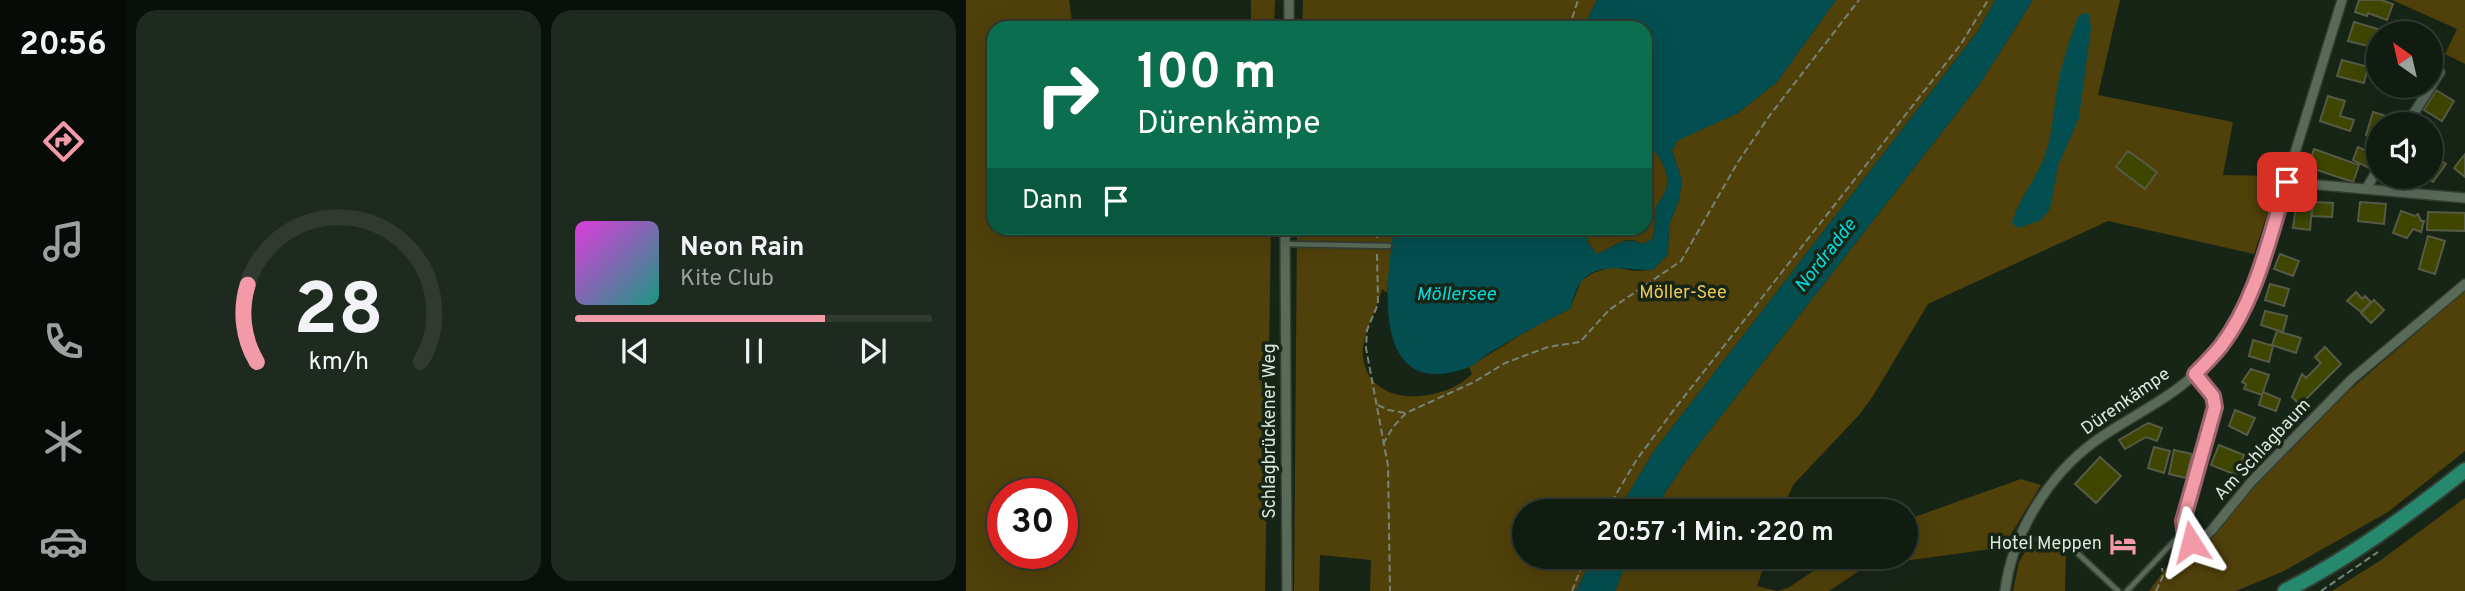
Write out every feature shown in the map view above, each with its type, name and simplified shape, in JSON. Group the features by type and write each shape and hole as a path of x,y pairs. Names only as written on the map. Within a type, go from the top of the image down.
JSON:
{"main road":[{"path":"2285,591 2349,556 2412,512 2465,470"}],"street":[{"path":"1289,0 1289,21"},
{"name":"Dürenkämpe","path":"2005,591 2013,555 2039,501 2074,460 2092,444 2195,374 2221,346 2239,317 2258,273 2342,0"},
{"path":"2287,182 2465,198"},
{"name":"Schlagbrückener Weg","path":"1285,235 1287,591"},
{"name":"Am Schlagbaum","path":"2195,374 2213,396 2215,407 2183,521 2185,538 2191,542 2201,541 2251,482 2352,379 2465,284"}],"lane":[{"path":"1284,244 1389,246"},
{"path":"2021,537 2061,543 2073,549 2118,591"},
{"path":"2127,591 2176,539 2185,538"}],"path":[{"path":"1571,21 1578,0"},
{"path":"1383,444 1406,413 1474,382 1505,363 1548,347 1580,342 1609,310 1681,261 1770,115 1859,0"},
{"path":"1613,499 1637,459 1676,407 1961,44 1988,0"},
{"path":"1377,235 1378,304 1367,330 1366,348 1388,466 1391,591"},
{"path":"1377,405 1388,411 1406,413"},
{"path":"2156,591 2164,576 2160,557"},
{"path":"1572,591 1581,569"}],"green space":[{"path":"966,0 1069,0 1072,21 987,21 987,235 1271,235 1265,591 966,591"},
{"path":"1251,0 1275,0 1274,21 1251,21"},
{"path":"1303,0 1597,0 1586,21 1302,21"},
{"name":"Möller-See","path":"1836,0 1995,0 1978,31 1654,451 1625,499 1512,499 1512,569 1587,569 1576,591 1370,591 1371,560 1320,555 1319,591 1294,591 1297,235 1393,235 1387,293 1382,289 1364,340 1363,356 1368,373 1378,386 1392,393 1409,396 1444,391 1472,374 1469,367 1533,327 1570,309 1581,281 1593,273 1611,267 1635,271 1653,270 1668,254 1669,225 1679,200 1682,180 1672,151 1677,140 1738,113 1777,82"},
{"path":"2033,0 2120,0 2098,95 2233,122 2223,175 2280,176 2254,254 2108,221 1928,304 1873,396 1859,415 1793,485 1787,499 1661,499 1689,457 1981,82"},
{"path":"2392,0 2465,0 2465,64 2445,54 2457,29"},
{"path":"1652,151 1663,165 1667,186 1656,208 1652,239 1643,244 1625,241 1597,254 1588,243 1587,235 1652,235"},
{"path":"2465,291 2465,451 2388,512 2284,571 2236,591 2149,591 2186,546 2195,546 2194,554 2209,540 2252,487 2310,424"},
{"path":"2021,479 2041,485 2006,547 1918,559 1918,516"},
{"path":"2465,498 2465,591 2332,591 2381,560"},
{"path":"2029,545 2046,545 2066,550 2065,591 2013,591 2019,562"},
{"path":"1624,569 1763,569 1757,586 1777,591 1615,591"},
{"path":"1816,569 1862,569 1829,591 1777,591 1788,588"}],"water":[{"name":"Möllersee","path":"1597,0 1836,0 1777,82 1738,113 1677,141 1672,151 1682,180 1679,200 1669,225 1668,254 1653,270 1614,268 1595,271 1580,283 1570,309 1503,344 1471,366 1436,374 1414,368 1399,354 1391,332 1388,279 1393,235 1587,235 1588,243 1597,254 1624,241 1643,244 1652,239 1656,208 1665,192 1667,176 1663,165 1652,151 1652,21 1586,21"},
{"name":"Nordradde","path":"1995,0 2033,0 1981,82 1689,457 1661,499 1625,499 1654,451 1978,31"},
{"path":"2084,13 2089,14 2091,28 2079,118 2058,166 2050,209 2041,220 2018,228 2012,223 2047,149 2064,59 2078,17"},
{"path":"1587,569 1624,569 1615,591 1576,591"}],"building":[{"path":"2359,0 2381,0 2393,4 2387,20 2368,13 2367,16 2355,12"},
{"path":"2354,22 2366,26 2366,46 2348,41"},
{"path":"2342,60 2366,66 2364,83 2337,76"},
{"path":"2443,94 2454,101 2443,119 2443,112 2424,110 2431,98 2443,98"},
{"path":"2328,96 2345,101 2340,116 2354,120 2350,131 2320,121"},
{"path":"2358,147 2366,151 2366,166 2353,160"},
{"path":"2314,149 2359,165 2353,182 2308,167"},
{"path":"2128,151 2157,172 2145,189 2116,167"},
{"path":"2465,154 2465,177 2454,168"},
{"path":"2313,202 2333,203 2332,217 2312,216"},
{"path":"2360,202 2386,204 2384,224 2358,221"},
{"path":"2296,205 2312,207 2310,230 2293,228"},
{"path":"2401,211 2415,216 2418,214 2421,221 2424,221 2421,232 2413,229 2407,238 2393,233"},
{"path":"2428,212 2465,213 2465,231 2427,230"},
{"path":"2428,236 2445,241 2435,274 2419,269"},
{"path":"2280,254 2299,261 2293,276 2274,269"},
{"path":"2270,284 2289,289 2284,306 2265,300"},
{"path":"2356,292 2362,299 2365,296 2371,302 2361,312 2347,301"},
{"path":"2374,300 2384,310 2371,323 2361,313"},
{"path":"2265,311 2287,316 2283,332 2261,325"},
{"path":"2277,331 2301,338 2296,353 2272,345"},
{"path":"2253,340 2273,346 2269,362 2249,356"},
{"path":"2325,347 2341,364 2300,405 2292,397 2302,374 2306,378 2321,363 2315,357"},
{"path":"2251,369 2269,375 2262,395 2244,389 2246,384 2242,382"},
{"path":"2263,392 2280,399 2276,411 2259,405"},
{"path":"2235,410 2255,418 2247,435 2229,426"},
{"path":"2148,423 2162,428 2157,441 2146,437 2125,449 2119,440"},
{"path":"2219,445 2244,455 2236,475 2211,465"},
{"path":"2154,447 2170,451 2164,473 2148,468"},
{"path":"2174,450 2192,454 2186,478 2169,474"},
{"path":"2100,457 2121,476 2096,503 2075,484"}],"place":[{"name":"Hotel Meppen","path":"2123,544"}],"route":[{"path":"2191,542 2185,538 2183,521 2215,407 2213,396 2195,374 2221,346 2239,317 2258,273 2287,182"}]}
